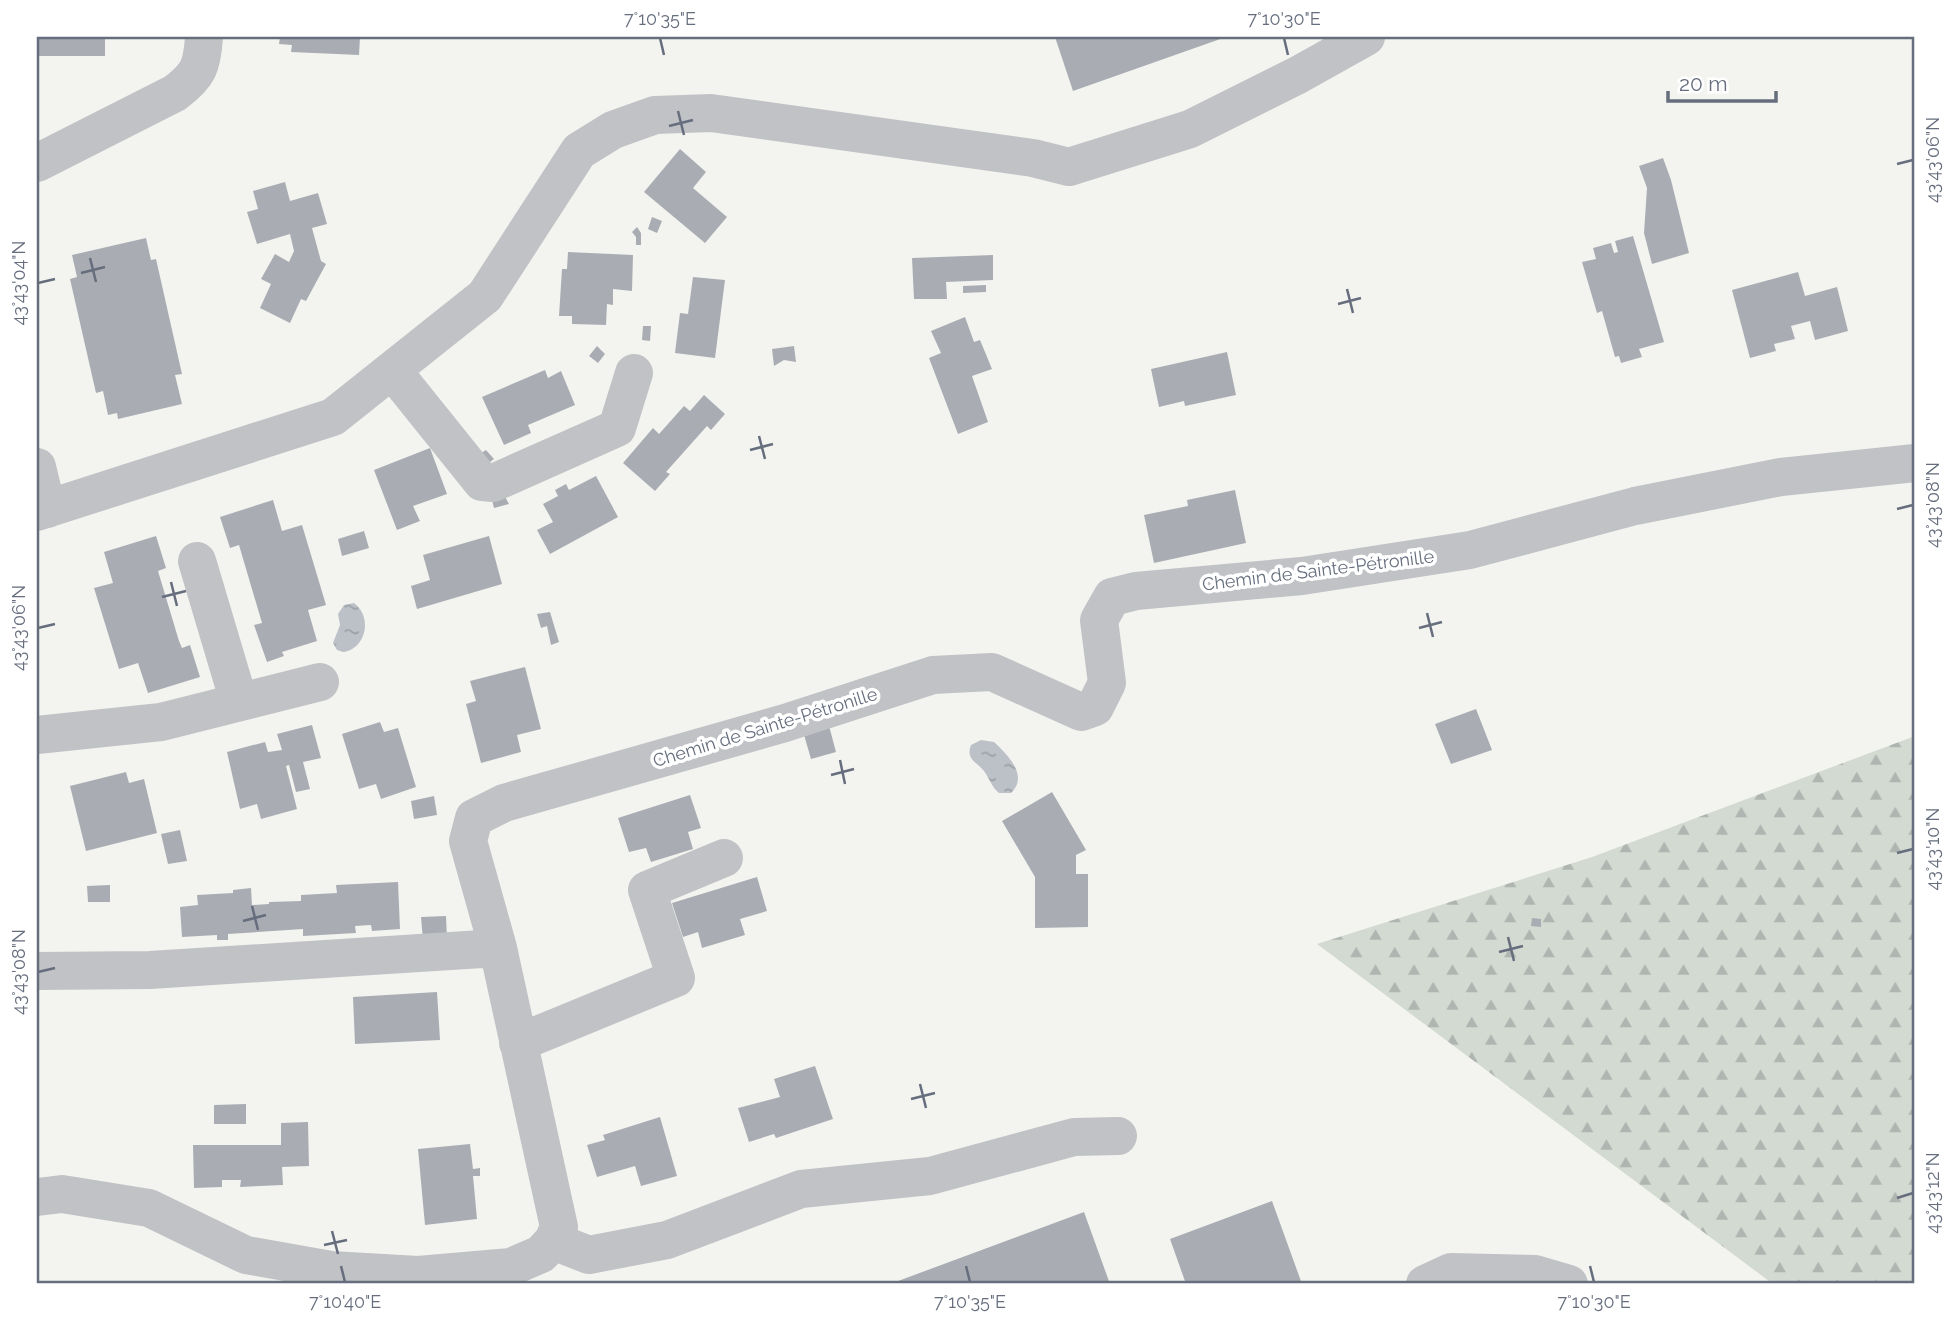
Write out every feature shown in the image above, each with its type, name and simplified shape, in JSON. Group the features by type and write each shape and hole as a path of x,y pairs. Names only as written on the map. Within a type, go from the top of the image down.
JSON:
{"street":[{"path":"37,163 175,93 190,82 201,67 204,37"},
{"path":"37,467 42,511 333,417 485,296 579,151 613,130 655,116 711,113 1032,158 1069,167 1190,128 1298,75 1366,37"},
{"path":"392,370 482,482 492,483 617,428 634,373"},
{"name":"Chemin de Sainte-Pétronille","path":"553,1241 559,1227 498,948 468,841 474,818 504,803 785,723 933,675 992,673 1081,712 1095,707 1107,683 1100,620 1112,597 1136,591 1302,576 1457,552 1634,506 1781,477 1915,463"},
{"path":"197,561 239,702"},
{"path":"38,732 162,722 320,682"},
{"path":"518,1043 676,978 647,890 724,858"},
{"path":"37,971 150,970 498,948"},
{"path":"37,1197 62,1195 149,1208 246,1255 331,1270 418,1275 511,1267 541,1254 553,1241 589,1255 667,1240 801,1189 930,1176 1074,1137 1118,1136"},
{"path":"1425,1284 1451,1272 1535,1274 1569,1284"}],"green space":[{"path":"1915,736 1915,1284 1773,1284 1317,944 1592,857"}],"water":[{"path":"354,603 364,616 364,632 357,645 343,652 337,650 333,643 340,625 338,614 344,605"},
{"path":"981,740 994,742 1014,766 1018,780 1011,793 999,793 971,758 971,745"}],"building":[{"path":"37,37 105,37 105,56 37,56"},
{"path":"280,37 360,37 359,55 291,52 292,45 279,44"},
{"path":"1055,37 1226,37 1073,91"},
{"path":"680,149 706,172 693,188 727,217 705,243 644,192"},
{"path":"1663,158 1689,253 1652,264 1644,233 1647,188 1639,166"},
{"path":"285,182 290,201 318,193 327,224 312,228 321,261 326,264 306,301 301,299 290,323 260,308 271,284 261,279 275,254 289,262 294,251 290,234 257,244 247,212 258,209 253,191"},
{"path":"652,217 662,221 657,233 648,229"},
{"path":"637,227 641,233 641,245 636,245 636,237 632,232"},
{"path":"1633,236 1664,342 1639,349 1642,357 1621,363 1619,356 1615,357 1602,311 1597,313 1582,262 1596,259 1593,248 1611,243 1614,253 1618,252 1615,241"},
{"path":"146,238 151,260 156,259 182,374 175,375 182,404 118,419 117,413 108,415 103,391 96,393 70,279 77,277 72,255"},
{"path":"568,252 633,255 632,291 613,289 613,305 607,304 606,325 572,324 572,316 559,316 562,269 567,269"},
{"path":"993,255 993,280 946,282 947,299 914,299 912,258"},
{"path":"1798,272 1805,296 1837,287 1848,331 1815,340 1810,321 1791,326 1795,339 1774,344 1776,351 1750,358 1732,290"},
{"path":"693,277 725,280 715,358 675,353 680,313 688,314"},
{"path":"986,285 986,292 963,293 963,286"},
{"path":"965,317 974,342 980,340 992,369 972,376 988,422 958,434 929,358 941,353 931,331"},
{"path":"643,326 651,326 650,341 642,340"},
{"path":"597,346 605,354 598,363 589,356"},
{"path":"794,346 796,362 784,360 774,366 772,349"},
{"path":"1227,352 1236,395 1185,406 1184,401 1159,407 1151,369"},
{"path":"545,370 548,378 561,371 575,405 528,425 531,433 504,445 482,397"},
{"path":"704,395 725,414 711,430 707,426 666,472 670,474 655,491 623,463 653,428 659,434 684,406 690,411"},
{"path":"430,448 447,494 413,506 420,521 397,530 374,470"},
{"path":"486,450 494,459 486,465 478,455"},
{"path":"596,476 618,517 550,554 537,530 553,522 543,504 558,496 555,490 566,484 569,490"},
{"path":"1235,490 1246,543 1154,563 1144,515 1188,506 1187,500"},
{"path":"504,495 509,504 494,508 492,500"},
{"path":"273,500 282,531 302,525 326,605 308,610 317,641 282,652 284,656 267,662 254,625 262,623 239,545 230,548 220,517"},
{"path":"364,531 369,548 342,556 338,539"},
{"path":"156,536 166,568 158,571 179,641 182,648 190,645 200,677 148,693 138,663 119,669 94,588 113,583 104,552"},
{"path":"489,536 502,584 417,609 411,586 430,580 423,555"},
{"path":"550,612 559,642 551,645 547,626 541,628 537,614"},
{"path":"525,667 541,729 517,735 521,752 481,763 466,704 476,701 470,681"},
{"path":"1476,709 1492,750 1451,764 1435,724"},
{"path":"380,722 384,732 398,728 416,787 381,799 376,784 359,789 342,734"},
{"path":"828,722 836,752 811,759 802,728"},
{"path":"312,725 321,758 303,762 310,789 296,792 289,765 286,766 297,809 261,819 257,804 240,809 227,752 265,742 268,752 282,750 277,734"},
{"path":"126,772 129,783 144,779 157,833 86,851 70,786"},
{"path":"1052,792 1086,850 1076,855 1076,874 1088,874 1088,927 1035,928 1035,877 1002,821"},
{"path":"690,795 701,828 688,832 693,849 651,862 646,848 629,852 618,818"},
{"path":"434,796 437,815 414,819 411,801"},
{"path":"180,830 187,861 168,864 161,834"},
{"path":"757,877 767,911 740,919 745,935 702,948 698,932 683,937 672,903"},
{"path":"398,882 400,929 372,931 371,925 355,926 356,933 303,936 303,929 228,934 228,940 217,940 217,935 182,937 180,907 198,905 197,895 233,893 233,890 251,888 252,905 269,904 301,901 301,895 337,893 336,885"},
{"path":"110,885 110,902 88,902 87,886"},
{"path":"446,916 447,939 423,940 421,917"},
{"path":"1532,918 1541,919 1541,927 1531,926"},
{"path":"437,992 440,1040 355,1044 353,997"},
{"path":"815,1066 833,1119 776,1138 774,1134 749,1142 738,1108 780,1097 774,1079"},
{"path":"246,1104 246,1124 214,1124 214,1105"},
{"path":"660,1117 677,1176 641,1186 635,1166 597,1177 587,1145 605,1140 603,1135"},
{"path":"308,1122 309,1166 282,1167 283,1185 240,1187 241,1180 222,1180 222,1187 194,1188 193,1145 281,1145 281,1123"},
{"path":"470,1144 473,1169 480,1168 480,1176 473,1176 477,1219 425,1225 418,1149"},
{"path":"1272,1201 1302,1284 1186,1284 1170,1239"},
{"path":"1084,1212 1110,1284 890,1284"}]}
